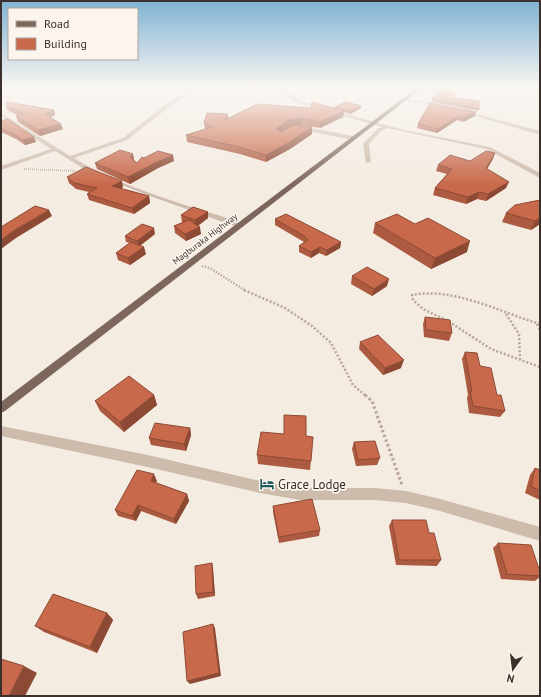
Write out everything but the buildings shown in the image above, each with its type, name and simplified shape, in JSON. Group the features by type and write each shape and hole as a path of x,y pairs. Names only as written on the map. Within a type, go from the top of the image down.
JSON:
{"main road":[{"name":"Magburaka Highway","path":"1,408 378,120"}],"street":[{"path":"8,120 91,172 152,195 240,225"},
{"path":"70,158 125,139 150,120"},
{"path":"361,120 386,127 488,148 540,176"},
{"path":"492,120 540,133"},
{"path":"368,162 366,144 373,135 386,127"},
{"path":"296,128 353,138"},
{"path":"1,168 56,149"},
{"path":"1,431 143,460 260,487 300,494 375,494 406,497 440,505 540,534"}],"path":[{"path":"23,169 91,172"},
{"path":"190,263 210,268 245,290 285,308 312,326 331,343 353,385 372,402 406,497"},
{"path":"540,324 439,294 418,293 412,295 412,300 423,309 448,321 485,346 540,367"},
{"path":"506,313 519,334 520,360"},
{"path":"536,323 540,330"}],"place":[{"name":"Grace Lodge","path":"267,484"}]}
